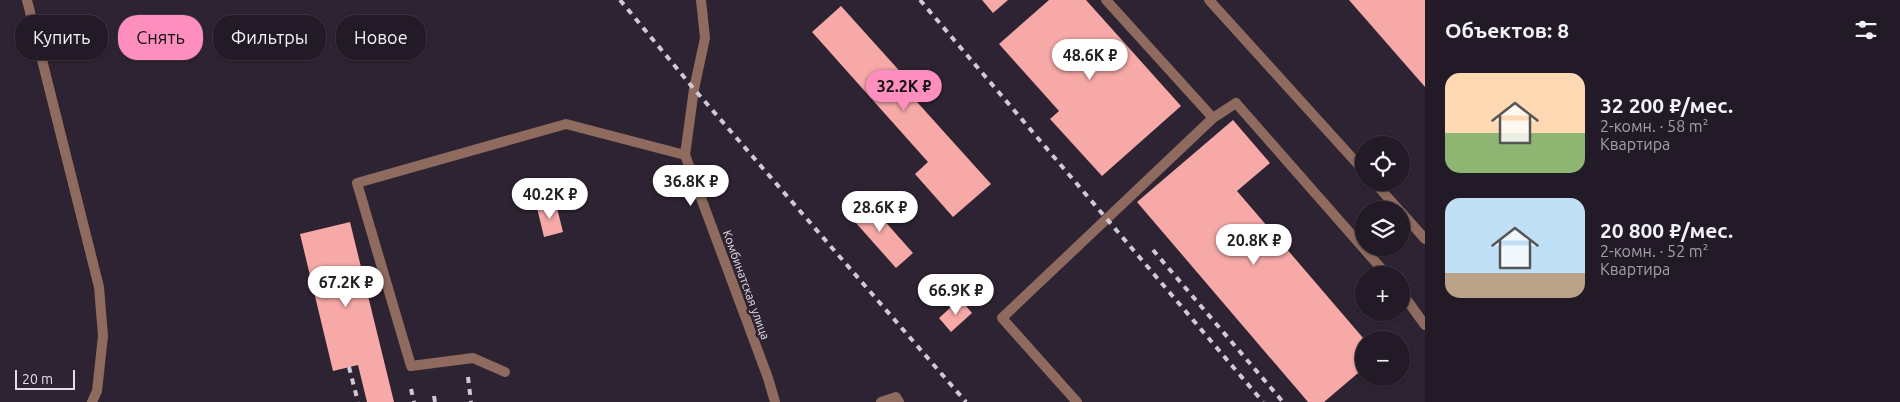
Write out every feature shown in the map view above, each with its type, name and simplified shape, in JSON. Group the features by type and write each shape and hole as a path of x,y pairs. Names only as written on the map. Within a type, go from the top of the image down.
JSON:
{"street":[{"path":"27,0 99,287 103,336 97,391 92,402"},
{"name":"Комбинатская улица","path":"700,0 705,38 694,89 685,155 768,378 775,402"},
{"path":"1106,0 1213,118"},
{"path":"1209,0 1355,161"},
{"path":"1077,402 1002,318 1213,118 1236,103 1379,266"},
{"path":"505,372 473,358 411,366 357,183 566,124 685,155"},
{"path":"1382,191 1391,201"},
{"path":"1410,222 1425,238"},
{"path":"1410,304 1425,325"},
{"path":"881,402 896,397 899,402"}],"building":[{"path":"982,0 1008,0 993,13"},
{"path":"1049,0 1086,0 1181,106 1102,176 1050,119 1059,111 999,44"},
{"path":"1349,0 1425,0 1425,87"},
{"path":"841,6 923,97 917,102 991,184 953,217 915,174 928,162 812,32"},
{"path":"1233,120 1270,163 1237,191 1357,331 1355,331 1355,376 1324,402 1308,402 1137,202"},
{"path":"865,199 913,253 896,268 848,214"},
{"path":"556,204 563,232 544,237 537,208"},
{"path":"350,222 394,402 367,402 358,365 333,371 300,234"},
{"path":"960,299 972,313 951,332 939,318"}],"railway":[{"path":"620,0 694,89 966,402"},
{"path":"920,0 1263,402"},
{"path":"1153,250 1283,402"},
{"path":"349,367 358,402"},
{"path":"468,377 471,402"},
{"path":"411,389 414,402"},
{"path":"434,396 435,402"}]}
